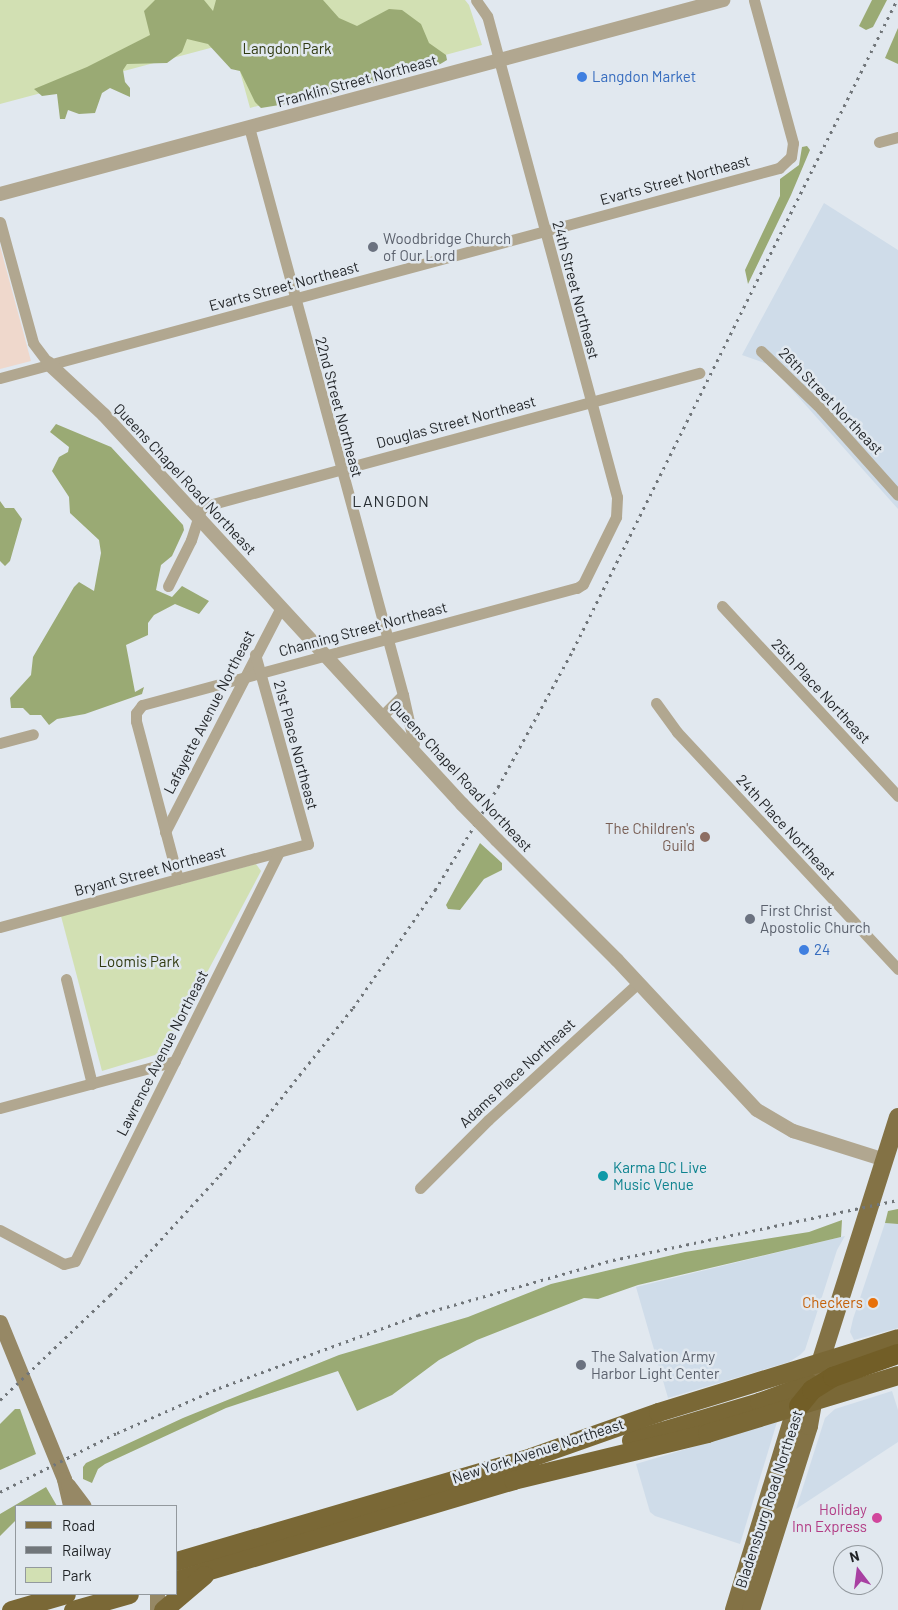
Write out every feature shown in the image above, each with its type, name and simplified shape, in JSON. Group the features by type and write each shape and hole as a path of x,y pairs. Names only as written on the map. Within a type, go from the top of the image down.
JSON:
{"highway":[{"name":"New York Avenue Northeast","path":"178,1560 347,1520 449,1490 658,1412 898,1338"},
{"path":"566,1445 581,1464 633,1440 740,1408 810,1394 846,1371 898,1354"},
{"name":"New York Avenue Northeast","path":"449,1490 581,1464 670,1443 810,1394 898,1375"},
{"path":"735,1389 740,1408"},
{"name":"New York Avenue Northeast","path":"178,1579 347,1520"},
{"path":"163,1610 212,1569"},
{"path":"10,1610 27,1595"},
{"path":"74,1610 126,1595"},
{"path":"10,1610 64,1598"}],"main road":[{"name":"Bladensburg Road Northeast","path":"734,1610 810,1394 898,1117"},
{"path":"0,1322 64,1479 70,1505"},
{"name":"Bladensburg Road Northeast","path":"751,1610 809,1426 810,1394"},
{"path":"64,1479 83,1505"},
{"path":"157,1595 157,1610"}],"street":[{"name":"24th Street Northeast","path":"476,0 486,12 618,507 590,572"},
{"name":"Franklin Street Northeast","path":"0,194 723,0"},
{"name":"Evarts Street Northeast","path":"0,378 48,363 779,168 791,157 793,143 754,0"},
{"name":"22nd Street Northeast","path":"249,127 403,695 414,744"},
{"path":"879,142 898,137"},
{"path":"0,222 33,343 48,363"},
{"name":"26th Street Northeast","path":"762,351 821,409 898,495"},
{"name":"Queens Chapel Road Northeast","path":"48,363 104,415 462,804 638,983 749,1102 769,1119 793,1131 885,1160"},
{"name":"Douglas Street Northeast","path":"197,516 205,506 699,373"},
{"path":"168,586 191,540 197,516"},
{"name":"Channing Street Northeast","path":"165,832 136,722 137,709 142,705 577,588 590,572"},
{"name":"25th Place Northeast","path":"722,606 898,796"},
{"name":"Lafayette Avenue Northeast","path":"165,832 242,677 281,607"},
{"name":"21st Place Northeast","path":"255,654 308,844"},
{"path":"382,716 403,695"},
{"name":"24th Place Northeast","path":"656,703 677,732 898,969"},
{"path":"0,743 33,734"},
{"path":"165,832 178,879"},
{"name":"Bryant Street Northeast","path":"0,927 308,844"},
{"name":"Lawrence Avenue Northeast","path":"0,1230 69,1264 77,1258 279,852"},
{"path":"66,979 92,1084"},
{"name":"Adams Place Northeast","path":"420,1188 488,1120 638,983"},
{"path":"0,1108 175,1061"}],"shaded area":[{"path":"824,203 898,250 898,509 770,365 742,355"},
{"path":"0,246 31,361 0,369"},
{"path":"885,1223 898,1224 898,1328 854,1340 850,1332 853,1319"},
{"path":"845,1236 837,1250 805,1350 800,1355 789,1362 668,1398 636,1287"},
{"path":"892,1391 898,1410 898,1442 796,1509 825,1418 835,1409"},
{"path":"777,1422 740,1544 655,1516 650,1512 636,1464"}],"green space":[{"name":"Langdon Park","path":"0,0 465,0 469,5 482,45 250,108 233,46 229,43 0,104"},
{"path":"155,0 204,0 213,11 216,0 323,0 339,18 357,26 389,9 402,10 421,24 429,43 446,55 447,60 437,66 310,100 261,108 255,102 240,71 231,69 208,44 187,39 182,52 167,63 127,64 123,70 125,82 130,88 130,97 110,88 102,93 95,113 79,114 68,110 65,119 60,119 57,94 42,96 34,89 87,67 150,35 144,11"},
{"path":"872,0 887,0 873,27 866,30 859,26"},
{"path":"898,28 898,64 885,58"},
{"path":"807,146 810,150 791,195 748,284 745,270 780,196 780,179 799,165 802,147"},
{"path":"56,424 111,447 183,525 184,530 172,556 161,565 156,590 172,597 182,586 209,601 199,614 175,604 154,615 148,623 148,635 126,645 135,692 144,687 142,694 85,714 57,719 49,725 41,715 30,715 23,708 11,708 10,698 31,675 33,657 74,587 79,582 94,591 101,553 99,540 70,513 69,497 52,471 59,457 68,452 69,447 50,432"},
{"path":"0,501 5,508 14,508 22,519 10,561 5,566 0,561"},
{"path":"480,843 502,863 502,870 484,879 460,910 448,909 446,905"},
{"name":"Loomis Park","path":"256,864 261,871 169,1044 155,1055 102,1071 61,916"},
{"path":"898,1209 898,1224 885,1223 888,1211"},
{"path":"842,1220 841,1237 638,1285 598,1299 584,1298 477,1340 439,1360 392,1395 357,1411 338,1371 226,1408 105,1464 98,1469 92,1483 83,1479 83,1467 86,1463 183,1418 339,1355 468,1317 551,1284 685,1252 809,1232"},
{"path":"15,1409 20,1409 36,1454 0,1470 0,1424"},
{"path":"46,1487 56,1505 15,1505"},
{"path":"15,1505 15,1521 0,1536 0,1514"}],"railway":[{"path":"0,1400 110,1295 220,1175 353,1008 435,890 498,787 573,650 897,0"},
{"path":"0,1492 117,1433 219,1388 418,1315 613,1260 898,1200"}],"place":[{"name":"Langdon Market","path":"582,77"},
{"name":"Woodbridge Church of Our Lord","path":"373,247"},
{"name":"The Children's Guild","path":"705,837"},
{"name":"First Christ Apostolic Church","path":"750,919"},
{"name":"24","path":"804,950"},
{"name":"Karma DC Live Music Venue","path":"603,1176"},
{"name":"Checkers","path":"873,1303"},
{"name":"The Salvation Army Harbor Light Center","path":"581,1365"},
{"name":"Holiday Inn Express","path":"877,1518"}],"district":[{"name":"LANGDON","path":"391,501"}]}
